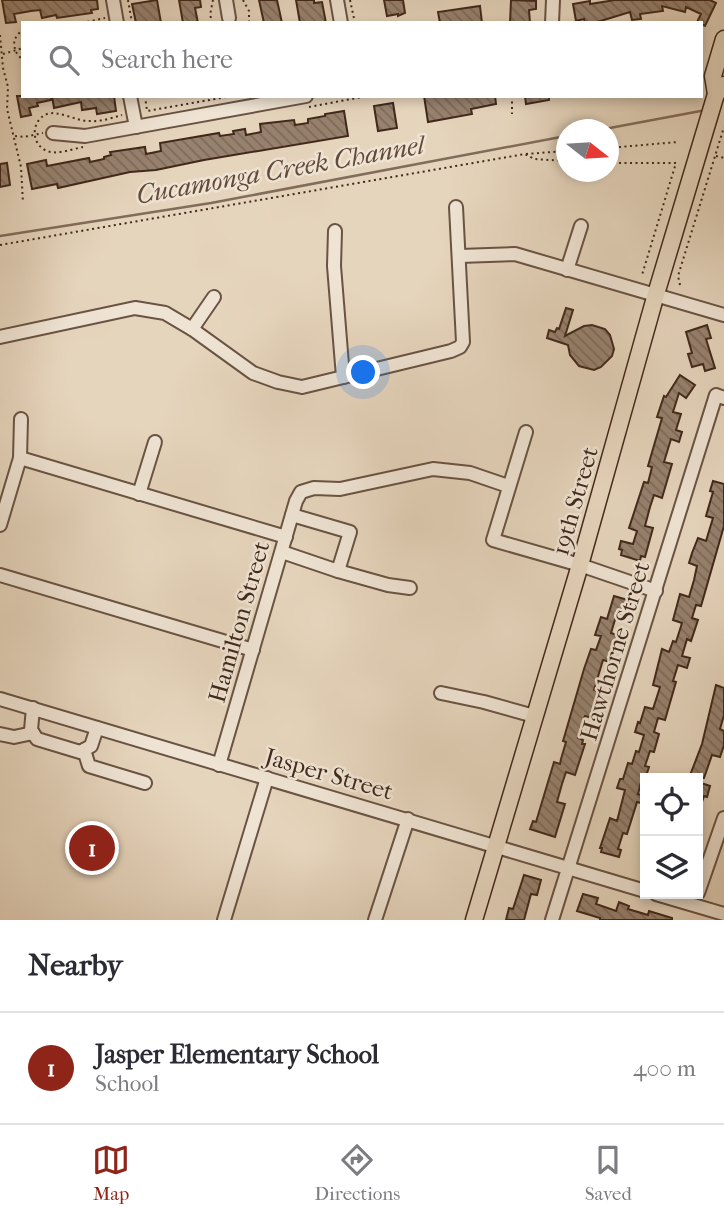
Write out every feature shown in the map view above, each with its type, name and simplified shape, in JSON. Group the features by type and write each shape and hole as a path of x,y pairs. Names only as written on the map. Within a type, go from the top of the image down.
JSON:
{"main road":[{"name":"19th Street","path":"474,920 580,565 656,294 720,89 713,76 724,39"}],"street":[{"path":"112,20 113,0"},
{"path":"226,0 229,18"},
{"path":"337,0 341,21"},
{"path":"552,0 552,21"},
{"path":"130,98 136,127"},
{"path":"52,133 85,136 295,98"},
{"path":"0,337 135,308 164,313 192,329 253,373 302,387 451,351 460,347 463,342 456,207"},
{"path":"567,270 581,226"},
{"path":"335,231 334,266 343,377"},
{"path":"460,257 515,254 724,315"},
{"path":"192,329 214,297"},
{"name":"Hawthorne Street","path":"552,920 720,396"},
{"path":"0,525 20,458 21,419"},
{"path":"526,432 493,540 580,565 656,591"},
{"path":"139,494 155,442"},
{"path":"20,458 286,537"},
{"name":"Hamilton Street","path":"219,765 301,492 314,488 340,489 433,469 470,473 508,486"},
{"path":"292,515 349,532 338,571"},
{"path":"282,552 338,571 388,585 410,588"},
{"path":"0,575 253,650"},
{"path":"441,693 534,716"},
{"name":"Jasper Street","path":"0,699 640,890"},
{"path":"33,708 31,730 37,739 80,752 91,747 97,728"},
{"path":"0,734 14,737 33,733"},
{"path":"84,750 89,766 145,783"},
{"path":"224,920 267,778"},
{"path":"703,877 724,818"},
{"path":"374,920 408,819"},
{"path":"699,899 724,914"}],"path":[{"path":"128,0 132,21"},
{"path":"212,21 210,15 213,0"},
{"path":"243,0 249,10 249,21"},
{"path":"350,0 355,21"},
{"path":"21,31 14,40 15,51 21,58"},
{"path":"0,35 8,87 7,109 21,167 23,203"},
{"path":"2,54 21,49"},
{"path":"145,98 148,111 221,98"},
{"path":"512,98 512,114"},
{"path":"680,285 678,276 724,127"},
{"path":"14,136 52,133"},
{"path":"619,147 678,142"},
{"path":"0,245 524,154 556,152"},
{"path":"524,154 534,159 556,160"},
{"path":"715,156 724,158"},
{"path":"619,163 676,163 642,275"}],"building":[{"path":"2,0 97,0 98,9 91,10 92,13 57,18 56,15 42,18 40,10 31,11 14,14 16,22 6,23"},
{"path":"157,0 161,21 136,21 132,4"},
{"path":"179,0 200,0 201,7 195,8 198,21 183,21"},
{"path":"259,0 277,0 282,21 264,21"},
{"path":"296,0 322,2 326,21 300,21"},
{"path":"384,0 403,0 405,13 387,16"},
{"path":"511,0 536,1 536,9 529,10 530,21 510,21"},
{"path":"615,0 710,0 716,3 705,26 703,21 698,21 701,14 686,7 685,12 662,6 663,11 640,14 641,19 632,20 630,12 601,21 576,21 573,4 590,1 590,4"},
{"path":"480,6 482,21 440,21 438,12"},
{"path":"17,96 51,98 29,108 31,115 21,117"},
{"path":"52,98 114,98 116,111 97,114 96,108 82,110 81,102 54,108"},
{"path":"424,98 495,98 496,104 471,109 472,114 428,122"},
{"path":"525,98 549,98 549,100 526,104"},
{"path":"393,103 397,128 378,131 374,106"},
{"path":"344,111 348,136 156,170 130,172 58,188 57,184 32,189 27,164 46,160 47,166 89,158 90,162 104,159 111,155 110,152 145,147 146,154 161,151 160,143 219,133 220,136 234,134 233,131 245,129 246,135 261,132 260,124 294,120 295,125 308,123 308,119"},
{"path":"7,163 10,185 0,187 0,164"},
{"path":"566,308 573,310 565,336 592,325 605,329 610,335 614,349 612,356 601,367 594,370 579,366 570,355 568,345 547,338 549,330 555,332 559,329"},
{"path":"707,325 711,338 706,339 715,368 705,371 703,364 692,367 688,354 692,353 686,332"},
{"path":"680,375 695,385 686,398 679,393 673,412 681,414 676,430 682,432 679,442 671,439 664,462 672,464 662,498 654,495 650,507 645,526 653,528 645,557 641,556 640,561 621,555 622,550 619,549 621,541 633,544 637,531 629,528 644,482 648,483 652,467 648,466 662,418 657,417 664,396 666,397"},
{"path":"713,481 724,484 724,526 701,606 696,605 692,618 698,620 691,641 687,639 682,656 690,658 687,668 678,665 665,720 658,718 654,732 659,734 654,752 650,751 645,766 649,767 647,773 640,773 640,803 637,802 627,834 623,833 618,849 621,850 619,857 601,852 600,848 610,818 617,821 625,790 617,788 620,779 623,779 628,763 632,764 636,751 639,752 644,735 635,732 638,722 640,723 645,707 653,709 660,687 653,685 662,649 669,652 673,641 676,642 682,623 673,620 680,594 689,597 694,580 697,566 689,563 692,553 698,538 706,541 713,518 706,516 713,492 710,491"},
{"path":"614,596 631,601 627,616 617,613 611,633 620,636 611,662 603,660 594,690 601,693 593,718 585,716 578,738 585,744 575,775 566,772 562,784 557,802 565,804 555,837 530,829 533,821 536,822 554,762 560,764 566,742 563,741 584,669 591,649 596,650 601,636 595,635 601,617 607,619"},
{"path":"716,685 724,688 724,715 720,729 724,731 724,745 720,757 712,755 704,778 703,773 691,773 702,744"},
{"path":"703,784 710,786 707,797 704,796 703,799"},
{"path":"524,875 541,880 537,895 531,894 524,920 506,920 509,908 513,909"},
{"path":"583,894 598,898 596,904 616,911 619,902 629,906 628,909 648,915 649,911 672,920 600,920 577,911"}],"waterway":[{"name":"Cucamonga Creek Channel","path":"619,126 706,110"},
{"name":"Cucamonga Creek Channel","path":"0,236 211,203 556,138"}],"place":[{"name":"Jasper Elementary School","path":"92,848"}]}
